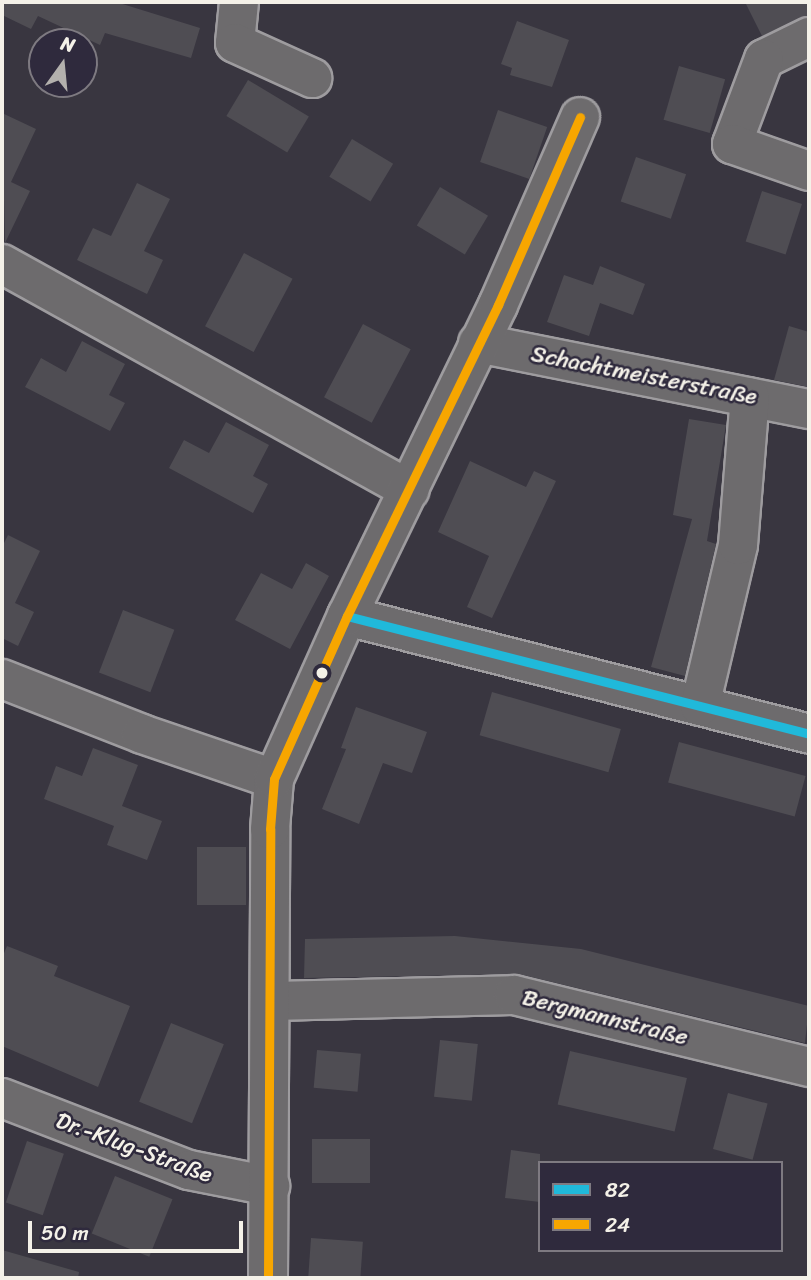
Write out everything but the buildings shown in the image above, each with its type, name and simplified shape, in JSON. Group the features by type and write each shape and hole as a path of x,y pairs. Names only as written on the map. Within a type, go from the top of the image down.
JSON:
{"street":[{"path":"239,2 235,43 312,78"},
{"path":"809,37 764,58 732,144 809,171"},
{"path":"268,1278 272,1001 270,829 274,779 347,616 498,305 580,117"},
{"path":"2,264 408,490"},
{"name":"Schachtmeisterstraße","path":"478,343 809,409"},
{"path":"700,706 738,545 750,397"},
{"path":"347,616 809,734"},
{"path":"2,679 142,734 274,779"},
{"name":"Bergmannstraße","path":"272,1001 514,995 809,1067"},
{"name":"Dr.-Klug-Straße","path":"2,1098 189,1170 270,1186"}],"transit line":[{"name":"24","path":"268,1278 270,829 274,779 347,616 498,305 580,117"},
{"name":"82","path":"347,616 809,734"}]}
